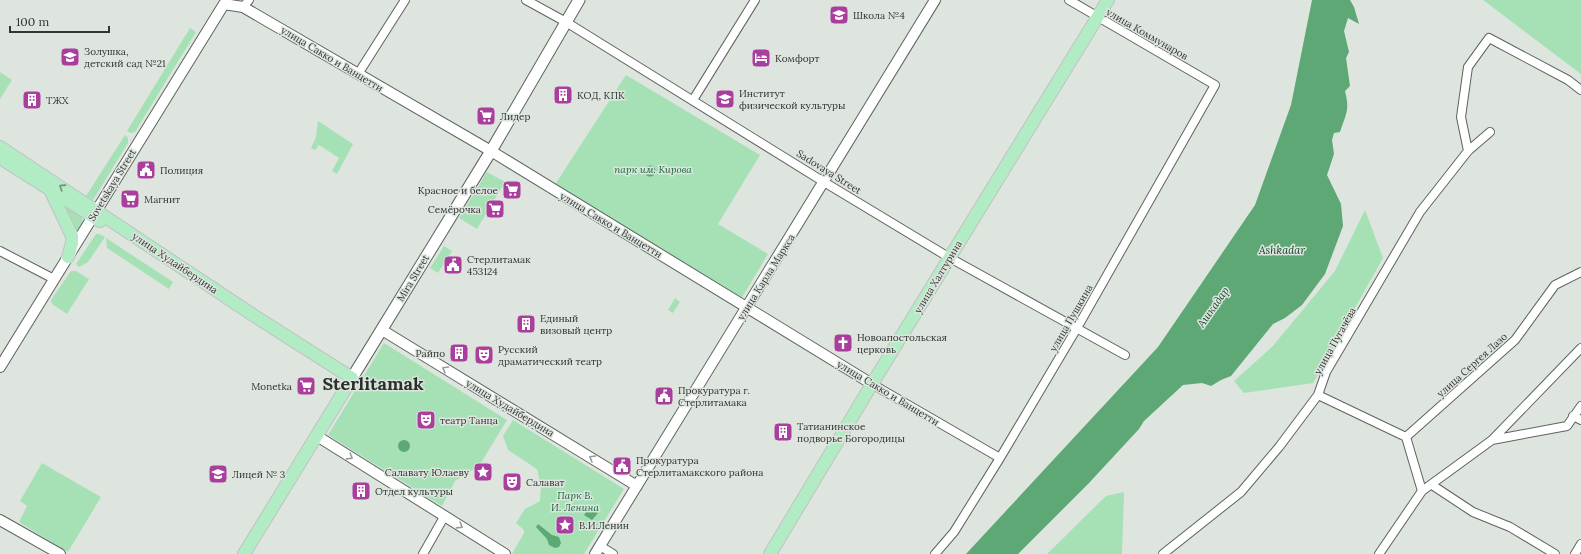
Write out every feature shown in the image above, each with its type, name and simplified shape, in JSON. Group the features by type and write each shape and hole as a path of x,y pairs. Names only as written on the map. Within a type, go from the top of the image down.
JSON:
{"main road":[{"name":"Mira Street","path":"244,554 491,151 579,0"},
{"name":"улица Халтурина","path":"770,554 872,384 1108,0"},
{"name":"улица Худайбердина","path":"0,147 95,213 197,278 350,381"},
{"name":"улица Худайбердина","path":"0,158 50,191 95,213"},
{"path":"50,191 72,236 72,243 68,257"}],"street":[{"path":"358,74 405,0"},
{"name":"Sadovaya Street","path":"526,0 566,22 824,182 950,258 1125,354"},
{"path":"693,100 755,0"},
{"name":"улица Карла Маркса","path":"598,550 935,0"},
{"name":"улица Коммунаров","path":"1069,0 1215,85"},
{"name":"улица Сакко и Ванцетти","path":"221,2 246,3 358,74 491,151 872,384 1000,458"},
{"name":"Sovetskaya Street","path":"0,367 95,213 221,2"},
{"path":"1468,151 1461,117 1468,67 1489,38 1568,80 1581,90"},
{"name":"улица Пушкина","path":"935,554 954,532 1000,458 1077,328 1215,85"},
{"name":"улица Пугачёва","path":"1163,554 1241,492 1280,447 1318,395 1326,372 1420,212 1468,151 1490,132"},
{"path":"0,251 54,279"},
{"name":"улица Сергея Лазо","path":"1406,437 1515,340 1555,285 1581,272"},
{"name":"улица Худайбердина","path":"382,330 638,486"},
{"path":"1379,554 1422,492 1492,440 1581,348"},
{"path":"1318,395 1406,437 1422,492"},
{"path":"1492,440 1566,426 1577,418 1581,406"},
{"path":"317,436 505,554"},
{"path":"1432,485 1473,512 1510,528 1555,554"},
{"path":"423,554 444,516"},
{"path":"0,520 60,554"},
{"path":"1575,554 1581,544"},
{"path":"598,550 613,554"}],"green space":[{"path":"1483,0 1581,0 1581,74"},
{"path":"190,28 196,32 135,132 131,133 127,131"},
{"path":"0,72 12,80 0,99"},
{"name":"парк им. Кирова","path":"626,75 760,155 718,224 768,254 741,299 554,186"},
{"path":"318,121 353,144 337,174 332,171 339,158 319,145 315,150 311,148 316,137"},
{"path":"125,135 128,138 128,143 93,200 86,196"},
{"path":"487,172 505,182 477,229 459,218"},
{"path":"61,202 81,216 83,222 78,230 75,230"},
{"path":"1365,210 1383,258 1313,383 1244,393 1234,381 1272,347 1335,271"},
{"path":"96,234 105,237 88,262 79,267 76,264"},
{"path":"106,238 173,282 169,289 107,248"},
{"path":"444,246 452,251 438,273 430,268"},
{"path":"71,271 76,271 89,279 67,314 52,304 51,300"},
{"path":"675,298 680,302 673,313 668,310"},
{"path":"384,343 507,420 479,466 455,481 442,506 328,435"},
{"name":"Парк В. И. Ленина","path":"513,420 624,489 584,554 512,554 524,533 524,530 516,523 525,509 540,501 541,487 537,469 508,450 503,436"},
{"path":"42,463 101,497 68,552 19,522 27,506 20,501"},
{"path":"1124,492 1122,554 1047,554 1106,496"}],"water":[{"name":"Ashkadar","path":"1312,0 1350,0 1354,7 1359,24 1348,18 1344,31 1349,52 1346,58 1350,86 1345,91 1347,103 1346,116 1340,132 1334,133 1332,140 1334,154 1327,175 1341,204 1343,226 1325,274 1302,305 1285,318 1273,324 1231,376 1211,386 1202,383 1183,385 1144,421 1139,429 1089,483 1018,554 966,554 1158,347 1255,205 1291,105"},
{"path":"650,165 654,167 656,171 654,175 650,177 646,175 644,171 646,167"},
{"path":"402,440 406,440 410,446 406,452 402,452 398,448 398,444"},
{"path":"590,507 598,513 592,520 584,515"},
{"path":"538,524 552,535 559,537 561,543 559,547 555,548 549,545 547,539 536,527"}],"place":[{"name":"Школа №4","path":"839,15"},
{"name":"Золушка, детский сад №21","path":"70,57"},
{"name":"Комфорт","path":"761,58"},
{"name":"КОД, КПК","path":"563,95"},
{"name":"Институт физической культуры","path":"725,99"},
{"name":"ТЖХ","path":"32,100"},
{"name":"Лидер","path":"486,116"},
{"name":"Полиция","path":"146,170"},
{"name":"Красное и белое","path":"512,190"},
{"name":"Магнит","path":"130,199"},
{"name":"Семёрочка","path":"495,209"},
{"name":"Стерлитамак 453124","path":"453,265"},
{"name":"Единый визовый центр","path":"526,324"},
{"name":"Новоапостольская церковь","path":"843,343"},
{"name":"Райпо","path":"459,353"},
{"name":"Русский драматический театр","path":"484,355"},
{"name":"Monetka","path":"306,386"},
{"name":"Прокуратура г. Стерлитамака","path":"664,396"},
{"name":"театр Танца","path":"426,420"},
{"name":"Татианинское подворье Богородицы","path":"783,432"},
{"name":"Прокуратура Стерлитамакского района","path":"622,466"},
{"name":"Салавату Юлаеву","path":"483,472"},
{"name":"Лицей № 3","path":"218,474"},
{"name":"Салават","path":"512,482"},
{"name":"Отдел культуры","path":"361,491"},
{"name":"В.И.Ленин","path":"565,525"}],"district":[{"name":"Sterlitamak","path":"373,383"}],"water label":[{"name":"Ашкадар","path":"1213,307"}]}
